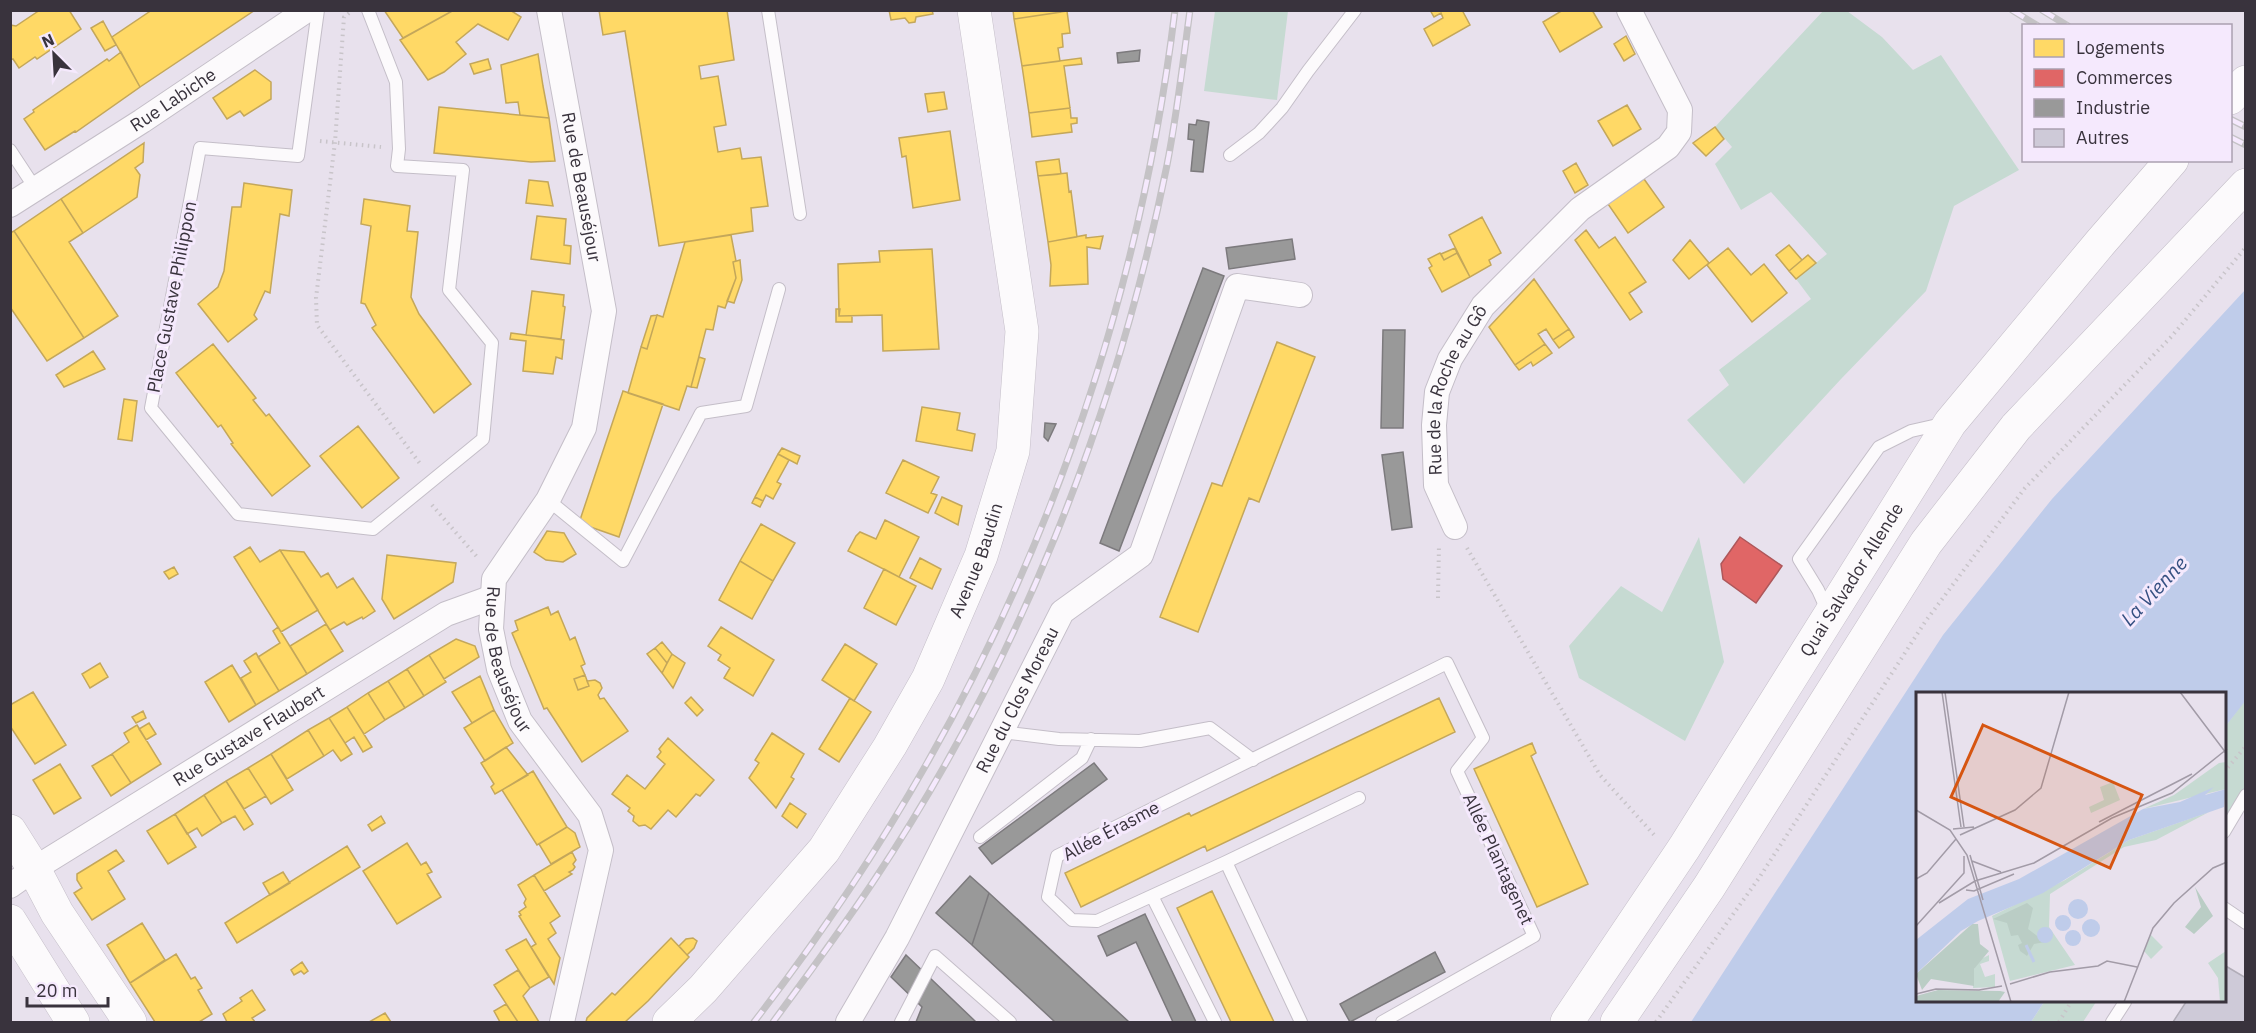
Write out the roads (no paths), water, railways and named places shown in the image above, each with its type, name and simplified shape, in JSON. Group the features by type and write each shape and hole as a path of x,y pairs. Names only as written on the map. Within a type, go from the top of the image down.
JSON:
{"main road":[{"name":"Avenue Baudin","path":"669,1023 703,989 824,850 890,746 928,679 981,556 1007,472 1013,451 1022,331 974,10"},
{"path":"2232,96 2246,82"},
{"name":"Quai Salvador Allende","path":"1567,1023 1684,848 1950,423 2170,162"},
{"path":"1617,1023 1709,887 1926,543 2016,427 2246,185"},
{"path":"10,831 22,877 57,913 130,1023"},
{"path":"10,921 73,1023"}],"street":[{"name":"Rue Labiche","path":"10,205 142,122 308,10"},
{"name":"Rue de Beauséjour","path":"549,10 604,311 584,428 548,500 494,579 491,629 499,669 520,720 590,815 601,850 562,1023"},
{"name":"Rue de la Roche au Gô","path":"1455,527 1436,485 1434,425 1437,392 1450,359 1483,306 1580,209 1668,147 1679,132 1680,110 1629,10"},
{"name":"Rue du Clos Moreau","path":"848,1023 897,938 1062,612 1141,555 1237,286 1300,295"},
{"name":"Rue Gustave Flaubert","path":"22,877 446,614 493,597"}],"lane":[{"name":"Place Gustave Philippon","path":"318,10 298,156 200,148 151,408 238,514 373,529 483,439 492,343 449,290 463,170 397,166 399,148 396,82 368,10"},
{"path":"768,10 800,214"},
{"path":"1230,155 1259,133 1282,108 1355,10"},
{"path":"10,150 35,188"},
{"path":"548,500 623,561 701,413 746,406 779,289"},
{"path":"1830,616 1818,590 1799,559 1879,447 1911,431 1950,423"},
{"name":"Allée Érasme","path":"1359,798 1096,921 1072,920 1048,897 1058,856 1447,663"},
{"name":"Allée Plantagenet","path":"1382,1023 1534,936 1457,771 1484,738 1447,663"},
{"path":"1001,732 1059,739 1140,741 1210,728 1253,760"},
{"path":"980,837 1082,758 1091,739"},
{"path":"2226,829 2246,795"},
{"path":"1226,862 1301,1023"},
{"path":"1152,896 1215,1023"},
{"path":"2226,909 2246,923"},
{"path":"901,1023 935,956 1010,1023"},
{"path":"2112,1023 2123,1003"}],"water":[{"name":"La Vienne","path":"2245,290 2246,700 2226,726 2226,692 1916,692 1916,1003 2043,1003 2031,1022 1691,1022 1943,635 2052,499"}],"railway":[{"path":"754,1022 837,908 911,791 977,670 1034,545 1082,417 1122,285 1153,149 1175,10"},
{"path":"773,1022 861,900 925,800 973,714 1016,627 1055,537 1090,446 1120,353 1146,260 1171,146 1190,10"},
{"path":"2012,10 2035,24"},
{"path":"2042,10 2065,24"},
{"path":"2232,120 2246,127"},
{"path":"2232,138 2246,145"}]}
